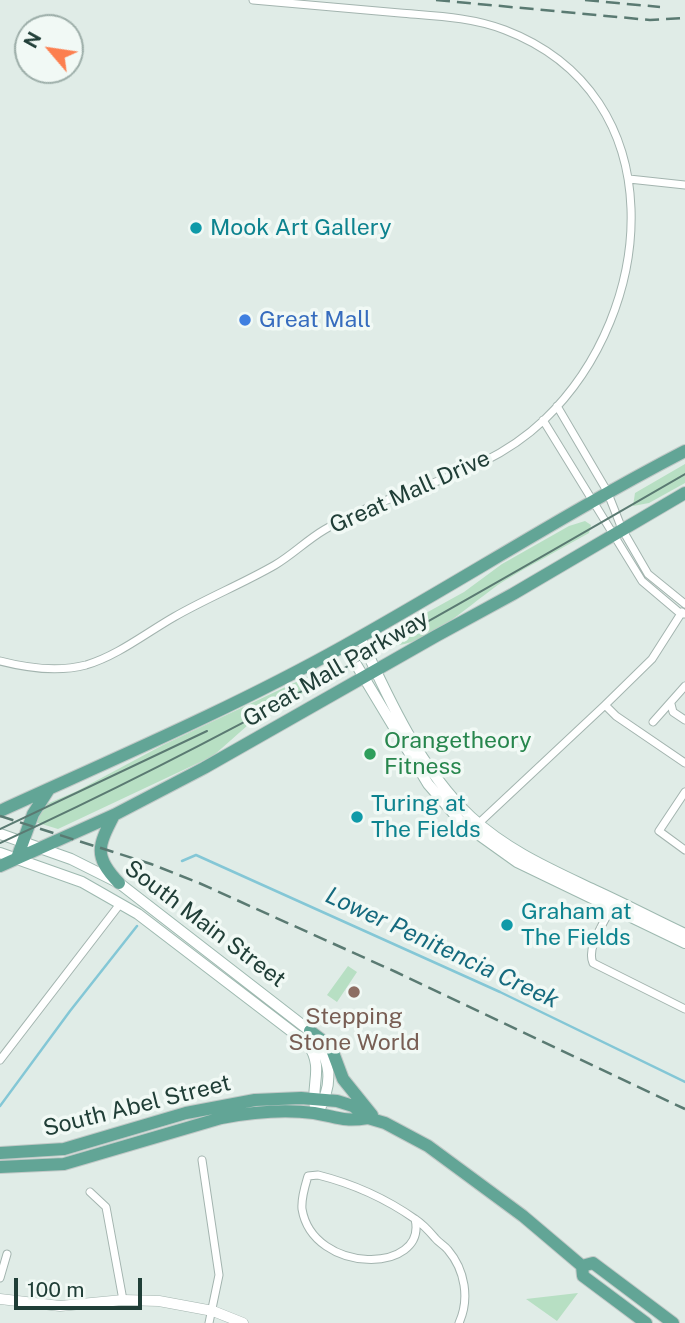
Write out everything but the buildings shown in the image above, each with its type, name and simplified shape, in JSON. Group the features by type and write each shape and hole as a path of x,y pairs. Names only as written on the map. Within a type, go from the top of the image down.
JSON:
{"main road":[{"name":"Great Mall Parkway","path":"0,811 263,690 345,646 607,491 685,451"},
{"name":"Great Mall Parkway","path":"0,866 114,815 204,768 513,594 685,493"},
{"path":"360,637 375,670 433,772 479,824 539,864 685,934"},
{"path":"345,646 428,784 461,821 517,862 685,943"},
{"path":"17,858 33,814 49,789"},
{"path":"114,815 102,838 100,857 106,869 119,883"},
{"name":"South Main Street","path":"0,834 42,847 119,883 310,1031 327,1059 329,1080 319,1099"},
{"name":"South Main Street","path":"0,853 82,882 138,914 308,1044 317,1063 317,1114"},
{"path":"202,963 210,952"},
{"path":"310,1031 331,1047 349,1089 358,1095 372,1119"},
{"path":"319,1099 353,1106 372,1119 428,1146 523,1216 582,1266 583,1276 646,1323"},
{"name":"South Abel Street","path":"0,1153 61,1150 220,1105 255,1100 319,1099"},
{"name":"South Abel Street","path":"0,1167 64,1164 243,1114 317,1114"},
{"path":"317,1114 348,1121 372,1119"},
{"path":"167,1119 172,1132"},
{"path":"61,1150 64,1164"},
{"path":"582,1266 593,1263 673,1323"}],"street":[{"name":"Great Mall Drive","path":"0,661 27,667 59,668 85,665 101,659 177,615 278,563 313,537 356,513 491,460 557,406 590,362 615,308 625,274 630,238 629,179 618,137 594,96 562,62 528,40 494,26 458,18 253,0"},
{"path":"629,179 685,185"},
{"path":"557,406 607,491 618,532"},
{"path":"479,824 652,659 684,610 648,574 592,500 543,420"},
{"path":"653,722 685,686"},
{"path":"671,704 673,712 685,720"},
{"path":"605,705 616,716 685,763"},
{"path":"685,792 659,831 685,850"},
{"path":"0,1060 120,904"},
{"path":"611,908 590,959 593,963 685,1009"},
{"path":"202,1160 219,1275 209,1323"},
{"path":"415,1219 418,1231 413,1242 385,1259 354,1259 330,1250 308,1224 302,1208 308,1177 318,1175 360,1188 389,1201 415,1219 430,1231 449,1250 461,1272 465,1289 459,1323"},
{"path":"90,1192 106,1207 123,1300"},
{"path":"413,1242 423,1238 435,1238"},
{"path":"0,1278 7,1254"},
{"path":"0,1299 60,1307 123,1300 172,1302 213,1311 243,1323"}],"green space":[{"path":"685,464 685,483 649,503 633,506 635,493"},
{"path":"585,521 591,525 589,533 504,581 449,622 418,640 387,646 388,634 464,592 502,564 569,526"},
{"path":"334,664 341,668 340,671 248,725 213,756 58,829 35,822 42,806"},
{"path":"348,966 357,972 337,1002 327,995"},
{"path":"578,1293 557,1321 526,1299"}],"waterway":[{"name":"Lower Penitencia Creek","path":"182,861 196,855 500,992 685,1082"},
{"name":"Lower Penitencia Creek","path":"0,1106 137,926"}],"tram line":[{"path":"0,843 175,758 347,667 685,474"},
{"path":"0,829 207,731"}],"railway":[{"path":"436,0 650,20 685,18"},
{"path":"585,0 660,7"},
{"path":"0,816 151,864 199,883 396,972 685,1109"}],"place":[{"name":"Mook Art Gallery","path":"196,228"},
{"name":"Great Mall","path":"245,320"},
{"name":"Orangetheory Fitness","path":"370,754"},
{"name":"Turing at The Fields","path":"357,817"},
{"name":"Graham at The Fields","path":"507,925"},
{"name":"Stepping Stone World","path":"354,992"}]}
